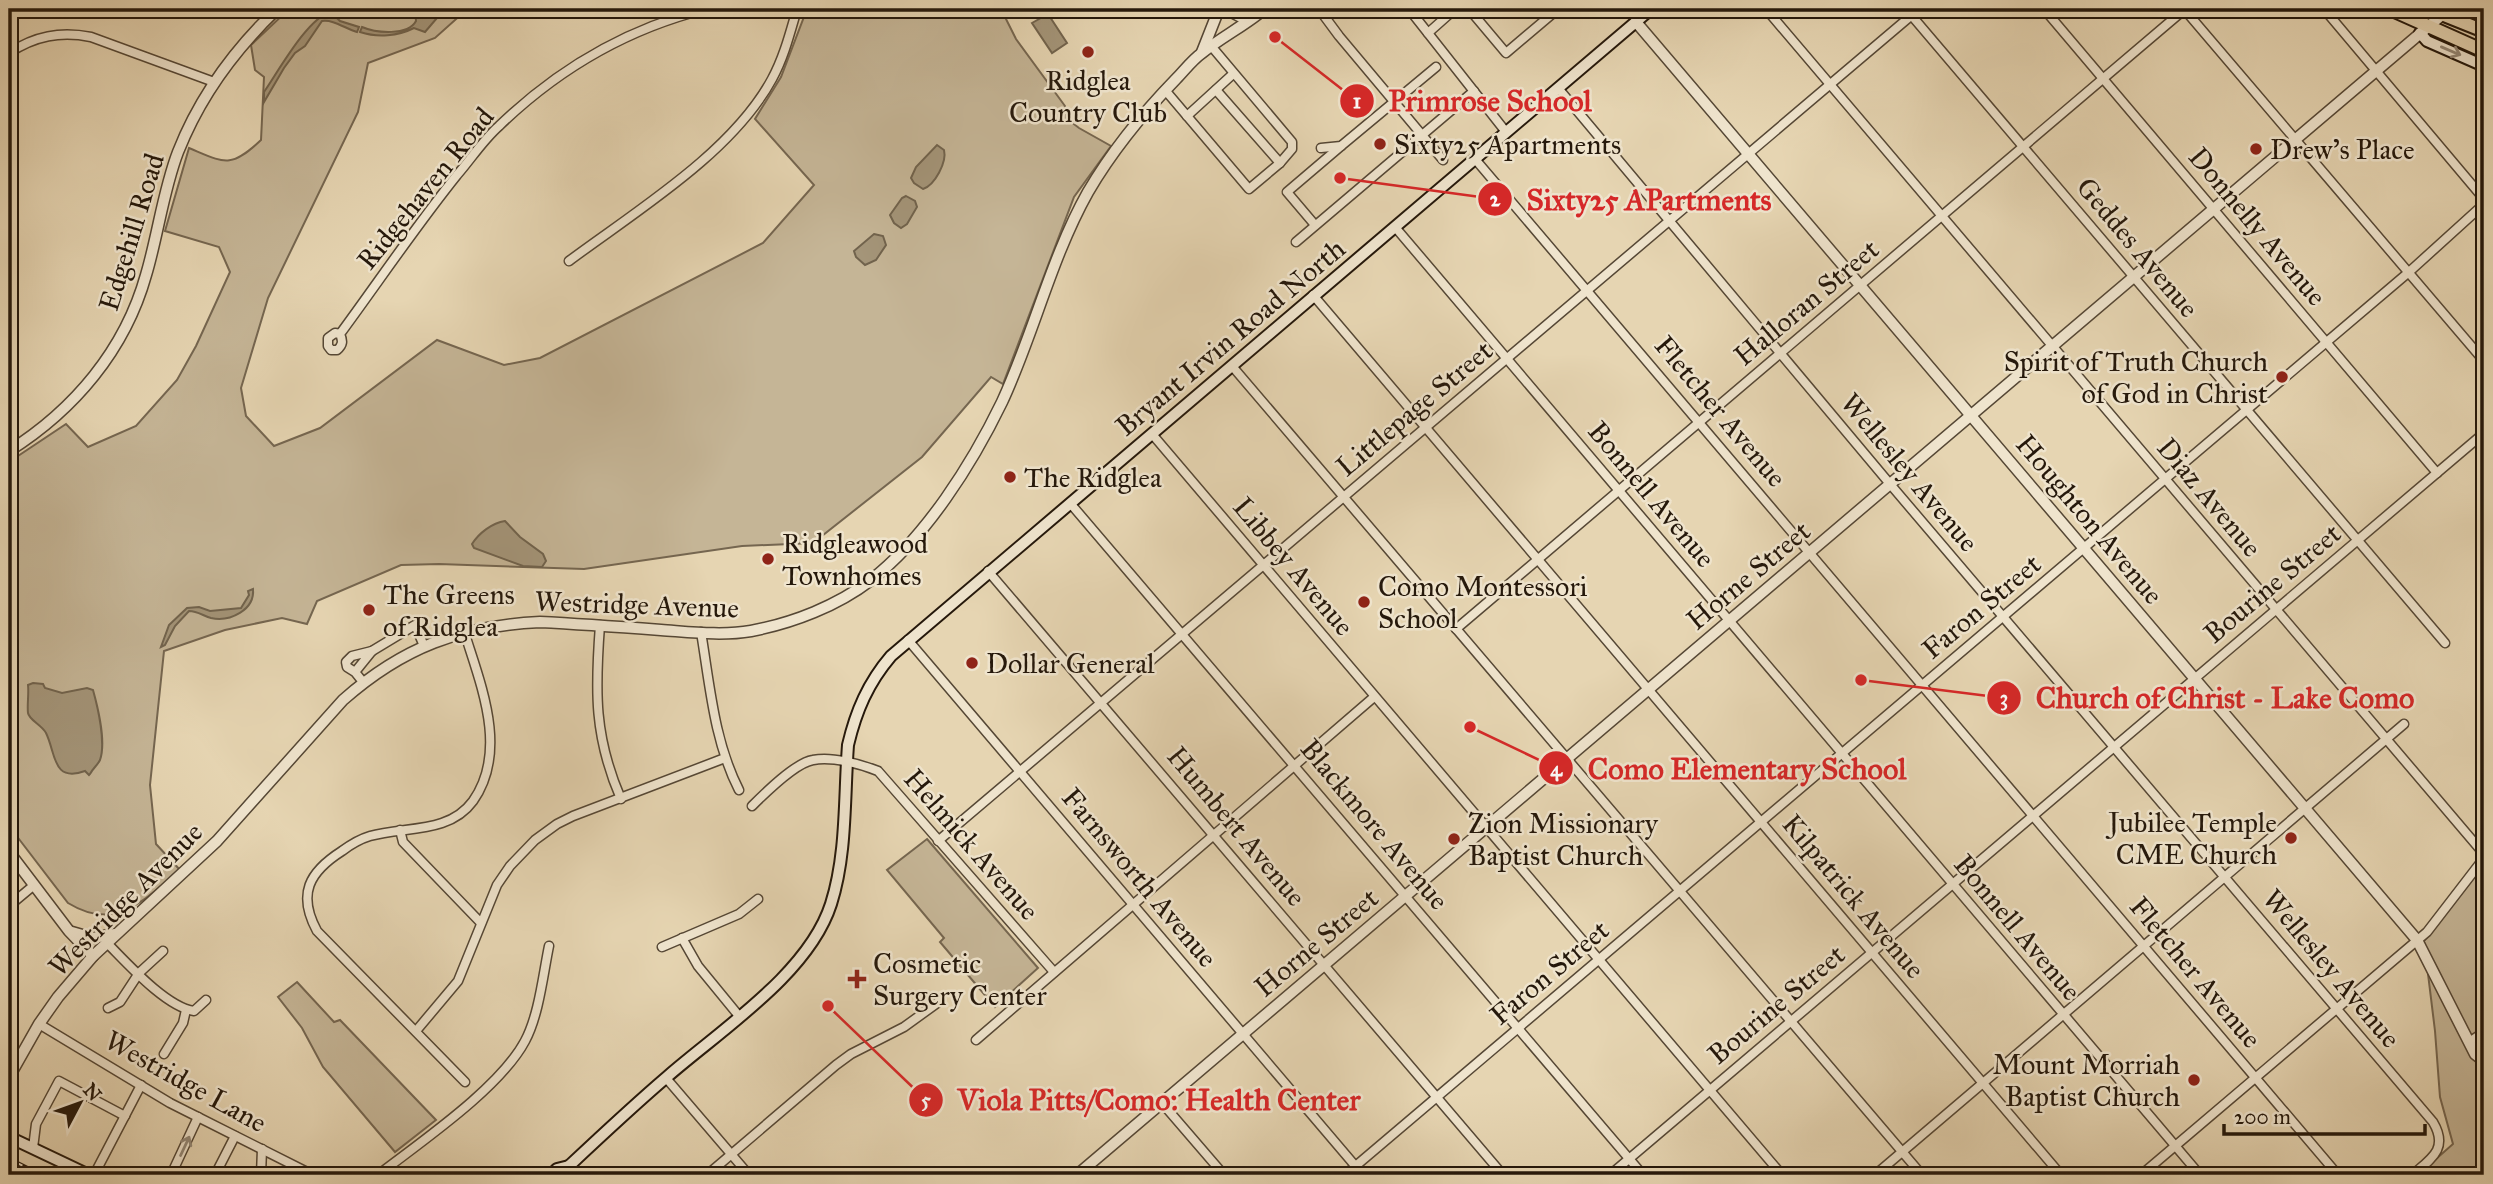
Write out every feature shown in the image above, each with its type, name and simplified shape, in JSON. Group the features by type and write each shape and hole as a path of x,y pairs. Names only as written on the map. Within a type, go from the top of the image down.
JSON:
{"main road":[{"path":"1506,132 1651,9"},
{"path":"2390,9 2424,29 2484,51"},
{"path":"2429,9 2446,11 2484,31"},
{"path":"2424,29 2427,41 2484,66"},
{"name":"Bryant Irvin Road North","path":"551,1175 557,1169 567,1170 800,960 816,939 830,907 840,862 852,729 866,690 885,663 988,571 1506,132"},
{"path":"9,1137 92,1175"}],"street":[{"name":"Edgehill Road","path":"9,451 43,428 102,368 134,312 178,152 214,82 239,48 276,9"},
{"name":"Ridgehaven Road","path":"340,334 432,206 499,126 562,73 601,49 645,27 706,9"},
{"path":"569,261 691,171 735,130 771,80 786,50 797,9"},
{"path":"1202,52 1219,9"},
{"name":"Westridge Avenue","path":"1226,9 1243,18 1263,11"},
{"path":"1319,9 1443,160"},
{"path":"1409,9 1506,132"},
{"path":"1428,33 1455,9"},
{"path":"1469,9 1506,54 1558,9"},
{"name":"Diaz Avenue","path":"1766,9 2484,856"},
{"name":"Littlepage Street","path":"938,841 1831,83 1909,12 1919,9"},
{"name":"Donnelly Avenue","path":"2044,9 2437,473"},
{"path":"2185,9 2484,361"},
{"name":"Halloran Street","path":"1456,629 2185,9"},
{"path":"2324,9 2484,202"},
{"path":"2472,9 2484,14"},
{"name":"Westridge Avenue","path":"9,1077 39,1024 58,997 93,957 217,841 315,729 363,682 393,663 424,646 464,631 514,623 540,622 701,632 749,631 789,622 826,607 870,581 908,544 949,493 986,432 1002,400 1065,237 1089,190 1137,121 1165,90 1202,52 1263,11"},
{"name":"Horne Street","path":"1084,1173 1162,1103 2446,11"},
{"name":"Geddes Avenue","path":"1909,12 2445,643"},
{"name":"Houghton Avenue","path":"1636,22 2417,940 2475,1054 2484,1061"},
{"path":"9,53 43,36 79,35 214,82"},
{"path":"1165,90 1249,189 1280,163 1292,149 1288,137 1212,47"},
{"path":"1315,225 1287,192 1436,67"},
{"path":"1187,116 1233,74"},
{"name":"Wellesley Avenue","path":"1558,88 1890,484 2433,1122 2438,1130 2438,1150 2412,1175"},
{"path":"1216,90 1280,163"},
{"path":"1296,242 1475,91"},
{"path":"1321,148 1341,146"},
{"name":"Fletcher Avenue","path":"1475,159 2339,1175"},
{"name":"Faron Street","path":"1345,1175 2409,272 2484,202"},
{"name":"Bonnell Avenue","path":"1395,227 2200,1175"},
{"name":"Kilpatrick Avenue","path":"1313,295 2061,1175"},
{"path":"1232,366 1922,1175"},
{"name":"Bourine Street","path":"1610,1175 2484,433"},
{"name":"Libbey Avenue","path":"1152,434 1782,1175"},
{"path":"2477,440 2484,448"},
{"name":"Blackmore Avenue","path":"1070,503 1643,1175"},
{"name":"Humbert Avenue","path":"988,571 1503,1175"},
{"path":"363,682 355,672 361,657 415,625 424,646"},
{"path":"600,625 595,680 599,731 609,771 621,799"},
{"path":"464,631 488,712 489,752 482,785 472,802 444,823 369,836 328,860 314,873 307,897 310,917 317,931 465,1082"},
{"path":"701,632 720,743 738,790"},
{"name":"Farnsworth Avenue","path":"908,640 1363,1175"},
{"path":"976,1040 1374,696"},
{"path":"1875,1175 2404,724"},
{"path":"416,1031 458,981 497,885 523,851 557,824 724,758"},
{"name":"Helmick Avenue","path":"752,806 796,769 811,760 847,762 878,771 1054,972"},
{"path":"400,830 403,842 481,923"},
{"path":"9,852 33,886 93,957"},
{"path":"2141,1175 2427,932 2484,856"},
{"path":"9,906 33,886"},
{"path":"662,947 739,914 758,899"},
{"path":"69,931 93,938 116,934"},
{"path":"682,938 698,966 739,1016"},
{"path":"107,943 160,993 186,1010 194,1011 206,1000"},
{"path":"378,1175 484,1090 511,1062 525,1041 532,1023 549,946"},
{"path":"108,1008 120,1002 139,974 163,951"},
{"path":"707,1175 844,1059 904,1027 940,1001"},
{"path":"164,1054 183,1023 186,1010"},
{"name":"Westridge Lane","path":"39,1024 198,1117 308,1174"},
{"path":"2469,1042 2484,1032"},
{"path":"2484,1076 2481,1090 2484,1110"},
{"path":"666,1078 749,1175"},
{"path":"33,1148 36,1124 59,1081 125,1116"},
{"path":"92,1175 141,1084"},
{"path":"1162,1103 1224,1175"},
{"path":"171,1175 198,1117"},
{"path":"215,1175 235,1136"},
{"path":"261,1175 262,1149"}],"shaded area":[{"path":"289,9 463,9 464,12 435,38 368,63 358,112 268,298 241,388 246,416 274,446 320,428 437,340 504,365 540,358 763,243 814,185 755,119 781,77 807,9 1001,9 1016,39 1065,106 1066,118 1111,146 1074,197 1003,384 991,377 922,457 813,543 742,546 584,569 401,565 317,601 307,624 282,618 225,630 164,651 150,785 156,844 180,870 129,909 101,915 68,903 9,826 9,462 66,424 88,447 136,426 177,380 230,272 219,247 165,231 189,148 219,160 227,160 242,156 261,140 264,77 255,70 251,45"},
{"path":"415,9 440,9 437,18 425,32 414,28 388,35 360,32 362,27 383,32 406,29 416,21"},
{"path":"331,12 340,21 359,27 357,32 322,21 305,46 295,53 284,68 264,102 264,92 294,46 313,24"},
{"path":"1048,14 1067,43 1052,53 1032,23"},
{"path":"937,145 944,150 942,167 932,183 923,189 911,178 916,167"},
{"path":"906,196 915,201 917,207 907,224 901,228 894,223 890,215"},
{"path":"874,234 883,236 886,245 876,260 865,265 856,257 854,251"},
{"path":"505,521 520,537 543,554 546,561 542,567 523,566 474,548 472,544 482,532"},
{"path":"253,589 250,603 233,616 218,619 189,611 161,647 169,625 187,608 199,607 210,611 241,608 249,595 248,591"},
{"path":"43,684 45,688 62,693 87,688 93,690 102,735 102,753 89,775 85,771 66,773 57,764 46,733 28,713 28,685"},
{"path":"927,839 1038,968 995,1007 940,942 944,938 887,870"},
{"path":"2484,865 2484,1175 2418,1175 2453,1144 2440,1097 2424,941"},
{"path":"297,982 334,1022 340,1020 436,1120 395,1152 323,1067 302,1028 278,997"}],"railway":[{"path":"9,1159 41,1175"},
{"path":"9,1173 14,1175"}],"place":[{"name":"Primrose School","path":"1275,37"},
{"name":"Ridglea Country Club","path":"1088,52"},
{"name":"Sixty25 Apartments","path":"1380,144"},
{"name":"Drew's Place","path":"2256,149"},
{"name":"Sixty25 APartments","path":"1340,178"},
{"name":"Spirit of Truth Church of God in Christ","path":"2282,377"},
{"name":"The Ridglea","path":"1010,477"},
{"name":"Ridgleawood Townhomes","path":"768,559"},
{"name":"Como Montessori School","path":"1364,602"},
{"name":"The Greens of Ridglea","path":"369,610"},
{"name":"Dollar General","path":"972,663"},
{"name":"Church of Christ - Lake Como","path":"1861,680"},
{"name":"Como Elementary School","path":"1470,727"},
{"name":"Jubilee Temple CME Church","path":"2291,838"},
{"name":"Zion Missionary Baptist Church","path":"1454,839"},
{"name":"Cosmetic Surgery Center","path":"857,979"},
{"name":"Viola Pitts/Como: Health Center","path":"828,1006"},
{"name":"Mount Morriah Baptist Church","path":"2194,1080"}]}
